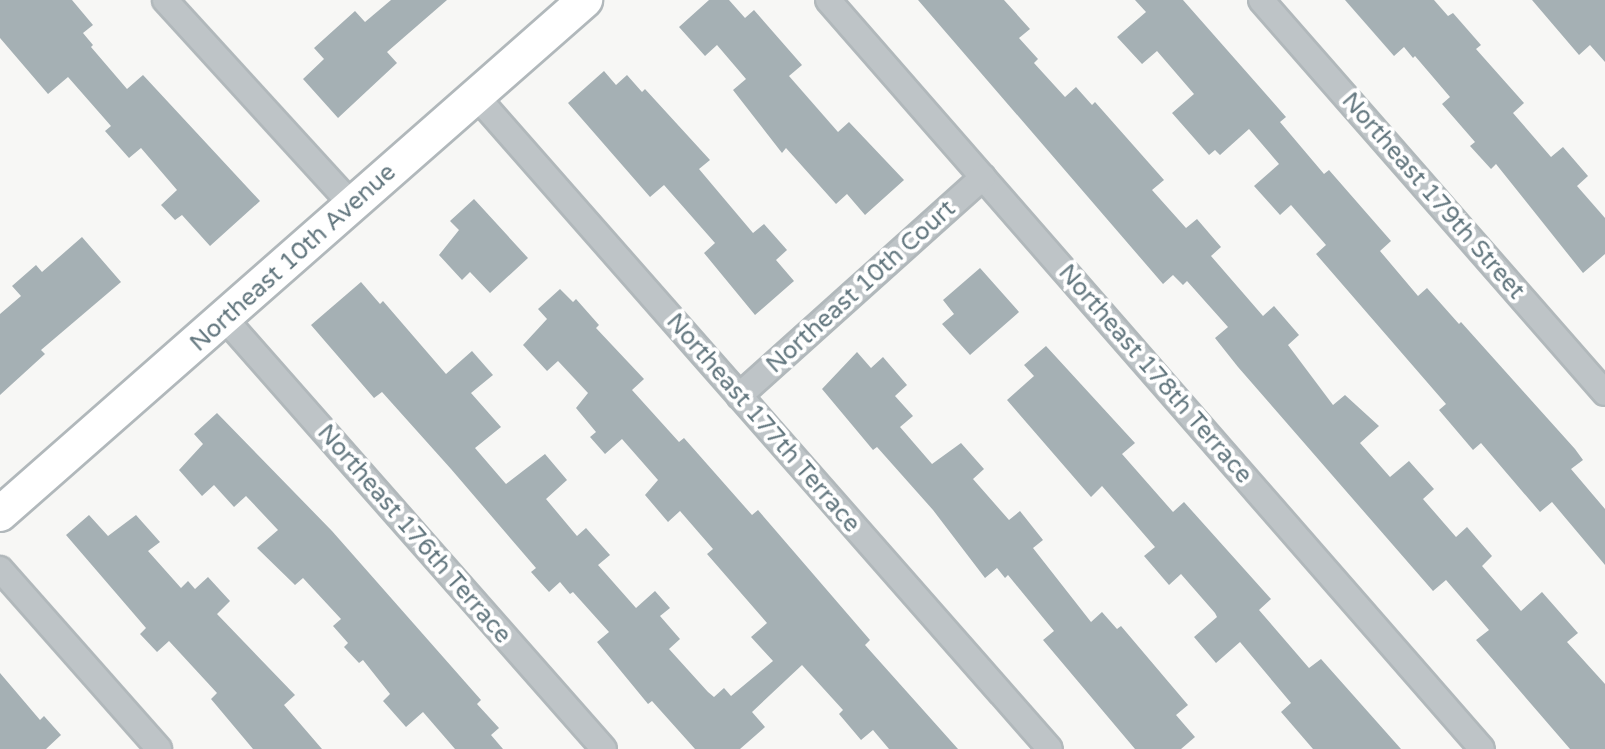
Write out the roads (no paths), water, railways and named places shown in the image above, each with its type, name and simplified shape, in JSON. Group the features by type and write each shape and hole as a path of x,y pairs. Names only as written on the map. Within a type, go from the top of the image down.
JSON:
{"street":[{"path":"165,0 352,205"},
{"name":"Northeast 10th Avenue","path":"1,511 225,319 585,0"},
{"name":"Northeast 178th Terrace","path":"828,0 1482,749"},
{"name":"Northeast 179th Street","path":"1261,0 1605,393"},
{"name":"Northeast 177th Terrace","path":"476,96 1050,749"},
{"name":"Northeast 10th Court","path":"739,396 983,177"},
{"name":"Northeast 176th Terrace","path":"225,319 604,749"},
{"path":"0,569 159,749"}]}
